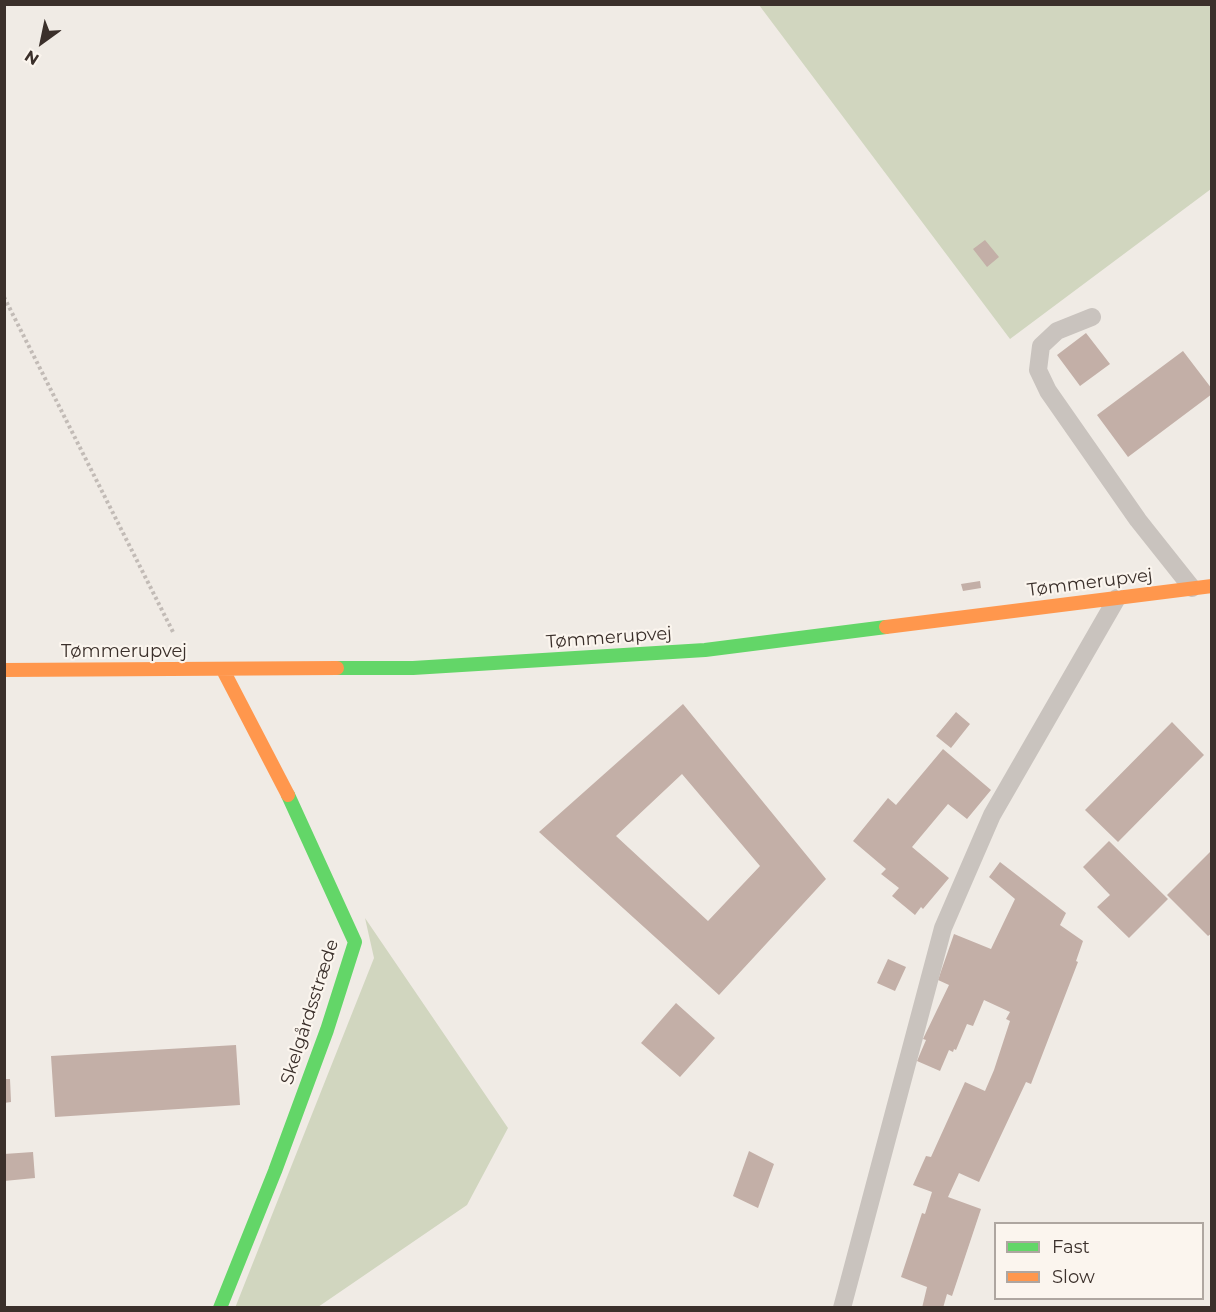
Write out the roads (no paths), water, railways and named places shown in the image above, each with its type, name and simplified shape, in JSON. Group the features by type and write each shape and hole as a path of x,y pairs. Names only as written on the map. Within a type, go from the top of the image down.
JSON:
{"street":[{"name":"Tømmerupvej","path":"4,670 413,668 705,650 1212,586"},
{"name":"Skelgårdsstræde","path":"220,1308 283,1150 327,1030 355,942 298,814 223,670"}],"lane":[{"path":"1092,317 1057,332 1041,346 1038,370 1048,391 1132,511 1191,588"},
{"path":"842,1308 943,928 992,815 1117,598"}]}
